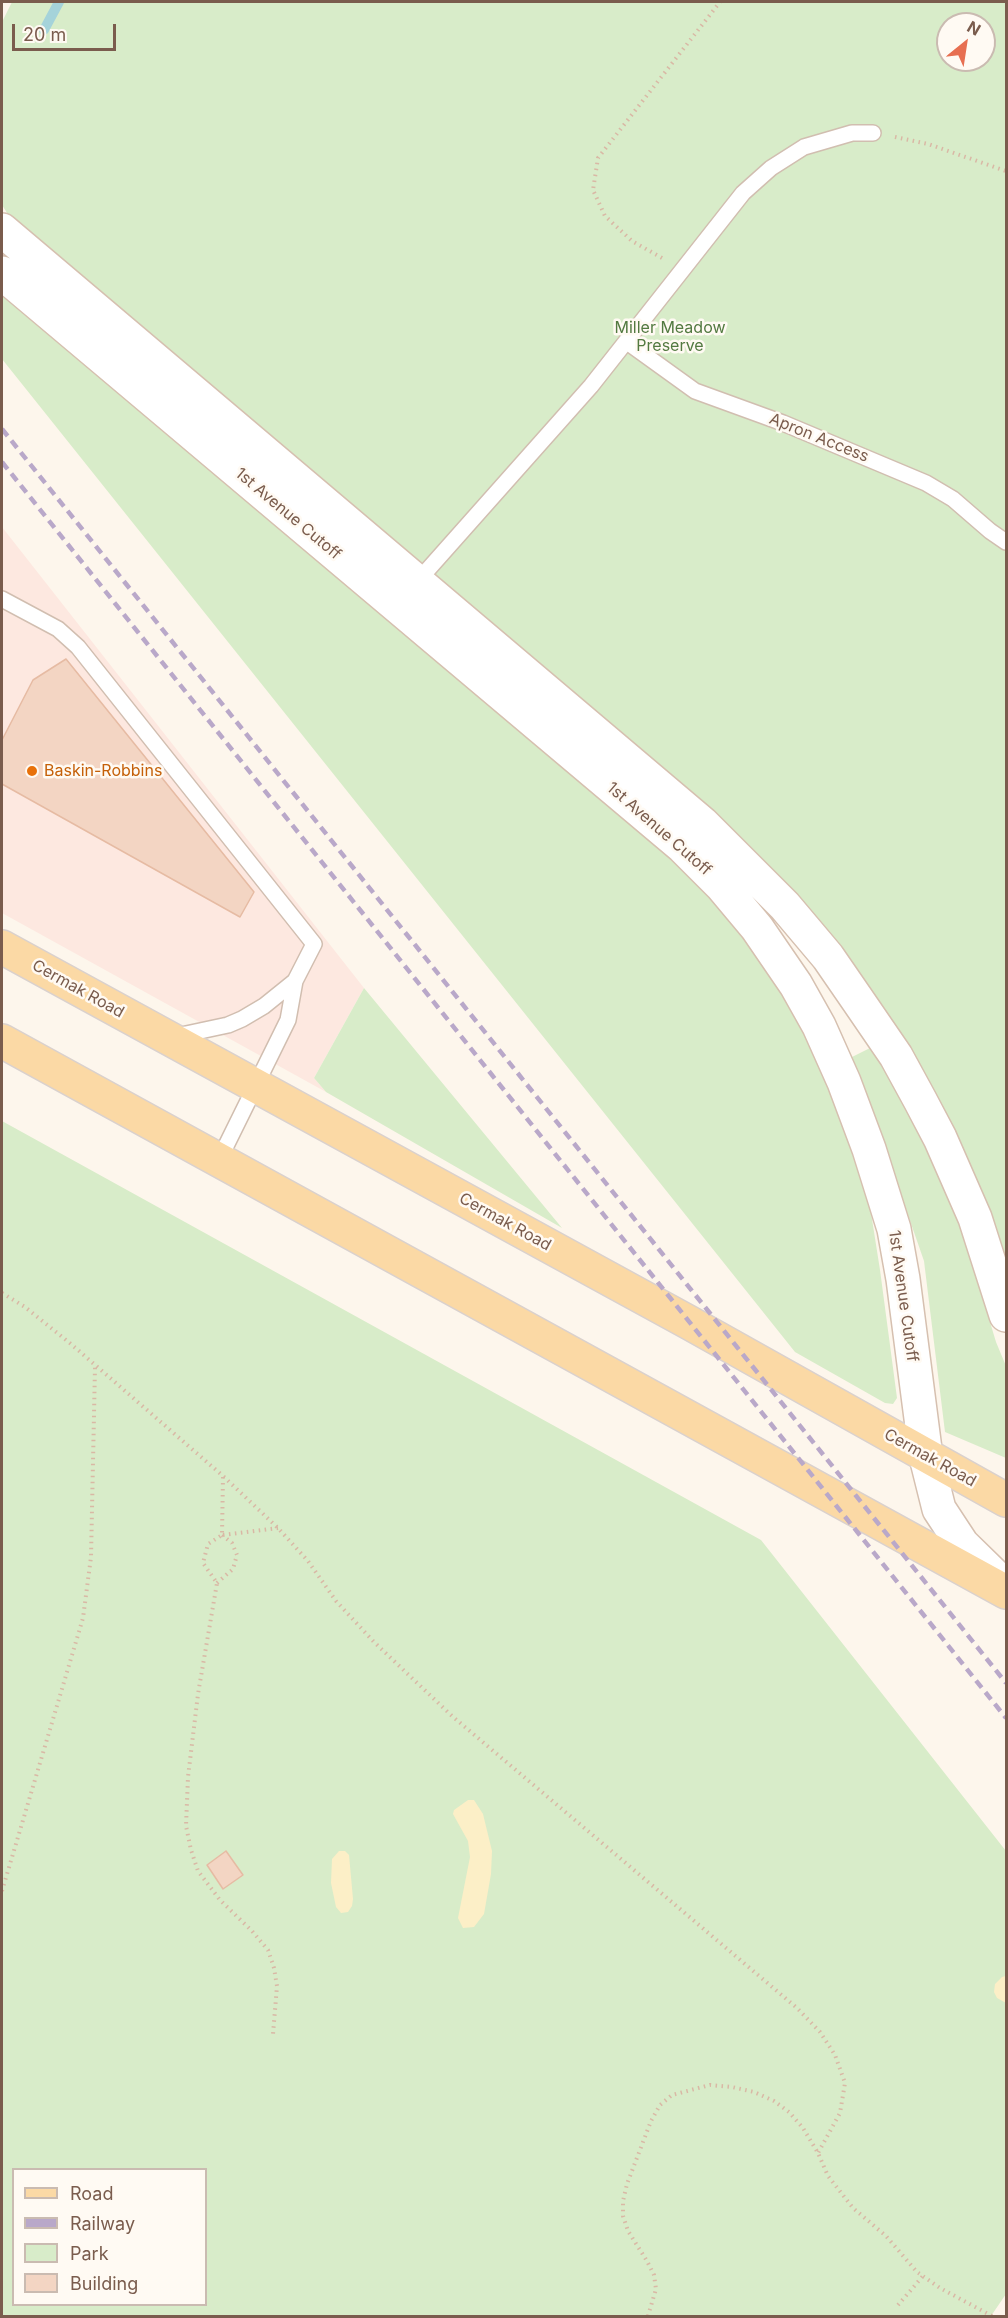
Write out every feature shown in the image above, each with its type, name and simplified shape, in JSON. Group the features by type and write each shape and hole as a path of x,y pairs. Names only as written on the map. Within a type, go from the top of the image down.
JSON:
{"main road":[{"name":"1st Avenue Cutoff","path":"2,230 406,593 683,847 722,885 757,928 796,985 819,1026 844,1082 869,1149 894,1229 903,1279 926,1457 939,1509 962,1544 1006,1588"},
{"name":"1st Avenue Cutoff","path":"2,273 406,593 702,823 785,906 828,957 896,1056 940,1137 975,1218 1006,1315"},
{"name":"Cermak Road","path":"2,946 688,1322 1006,1500"},
{"path":"2,1041 1006,1592"}],"lane":[{"path":"406,593 591,386 743,194 771,168 804,147 852,133 873,133"},
{"name":"Apron Access","path":"627,342 695,391 783,423 926,483 953,499 1006,542"},
{"path":"2,599 58,629 78,647 314,944 296,981 288,1020 219,1160"},
{"path":"168,1038 242,1019 264,1006 296,981"}],"path":[{"path":"682,272 632,241 605,216 593,190 598,158 720,2"},
{"path":"873,133 928,144 1006,171"},
{"path":"2,1293 25,1307 223,1476 278,1528 308,1561 336,1601 374,1642 452,1716 797,2008 820,2032 835,2055 845,2083 840,2113 818,2153"},
{"path":"2,1891 83,1618 91,1557 95,1366"},
{"path":"222,1535 223,1476"},
{"path":"217,1583 203,1563 208,1544 222,1535 278,1528"},
{"path":"222,1535 232,1543 237,1556 233,1569 217,1583 198,1694 188,1777 186,1826 190,1850 198,1871 220,1900 268,1950 277,1986 273,2034"},
{"path":"648,2316 656,2289 654,2275 628,2231 623,2216 623,2201 627,2184 651,2121 660,2105 672,2095 691,2088 710,2085 732,2086 754,2092 774,2101 789,2112 803,2128 838,2192 853,2208 886,2236 917,2272 940,2288 992,2316"},
{"path":"898,2305 923,2276"}],"shaded area":[{"path":"2,527 364,988 314,1078 326,1092 2,913"}],"green space":[{"name":"Miller Meadow Preserve","path":"12,2 1006,2 1006,1273 808,908 750,846 11,219 2,205 2,22"},
{"path":"2,288 672,859 733,918 810,1035 866,1181 897,1398 893,1404 885,1403 795,1352 2,359"},
{"path":"364,988 562,1228 326,1092 314,1078"},
{"path":"872,1047 922,1133 959,1219 996,1342 1006,1366 1006,1458 945,1432 924,1261 852,1057"},
{"path":"2,1121 761,1540 1006,1851 1006,2294 991,2316 2,2316"}],"sand":[{"path":"468,1800 474,1800 483,1814 492,1851 491,1874 484,1914 474,1927 463,1928 458,1918 470,1857 468,1841 453,1814 454,1810"},
{"path":"339,1851 345,1851 349,1855 353,1899 348,1912 341,1913 336,1907 331,1883 332,1859"},
{"path":"1006,1976 1006,2003 997,1998 994,1992 995,1984"}],"building":[{"path":"66,659 254,892 240,917 2,784 2,740 33,680"},
{"path":"226,1851 243,1875 223,1889 207,1865"}],"waterway":[{"path":"44,30 59,2"}],"railway":[{"path":"2,429 1006,1683"},
{"path":"2,462 1006,1718"}],"place":[{"name":"Baskin-Robbins","path":"32,771"}]}
